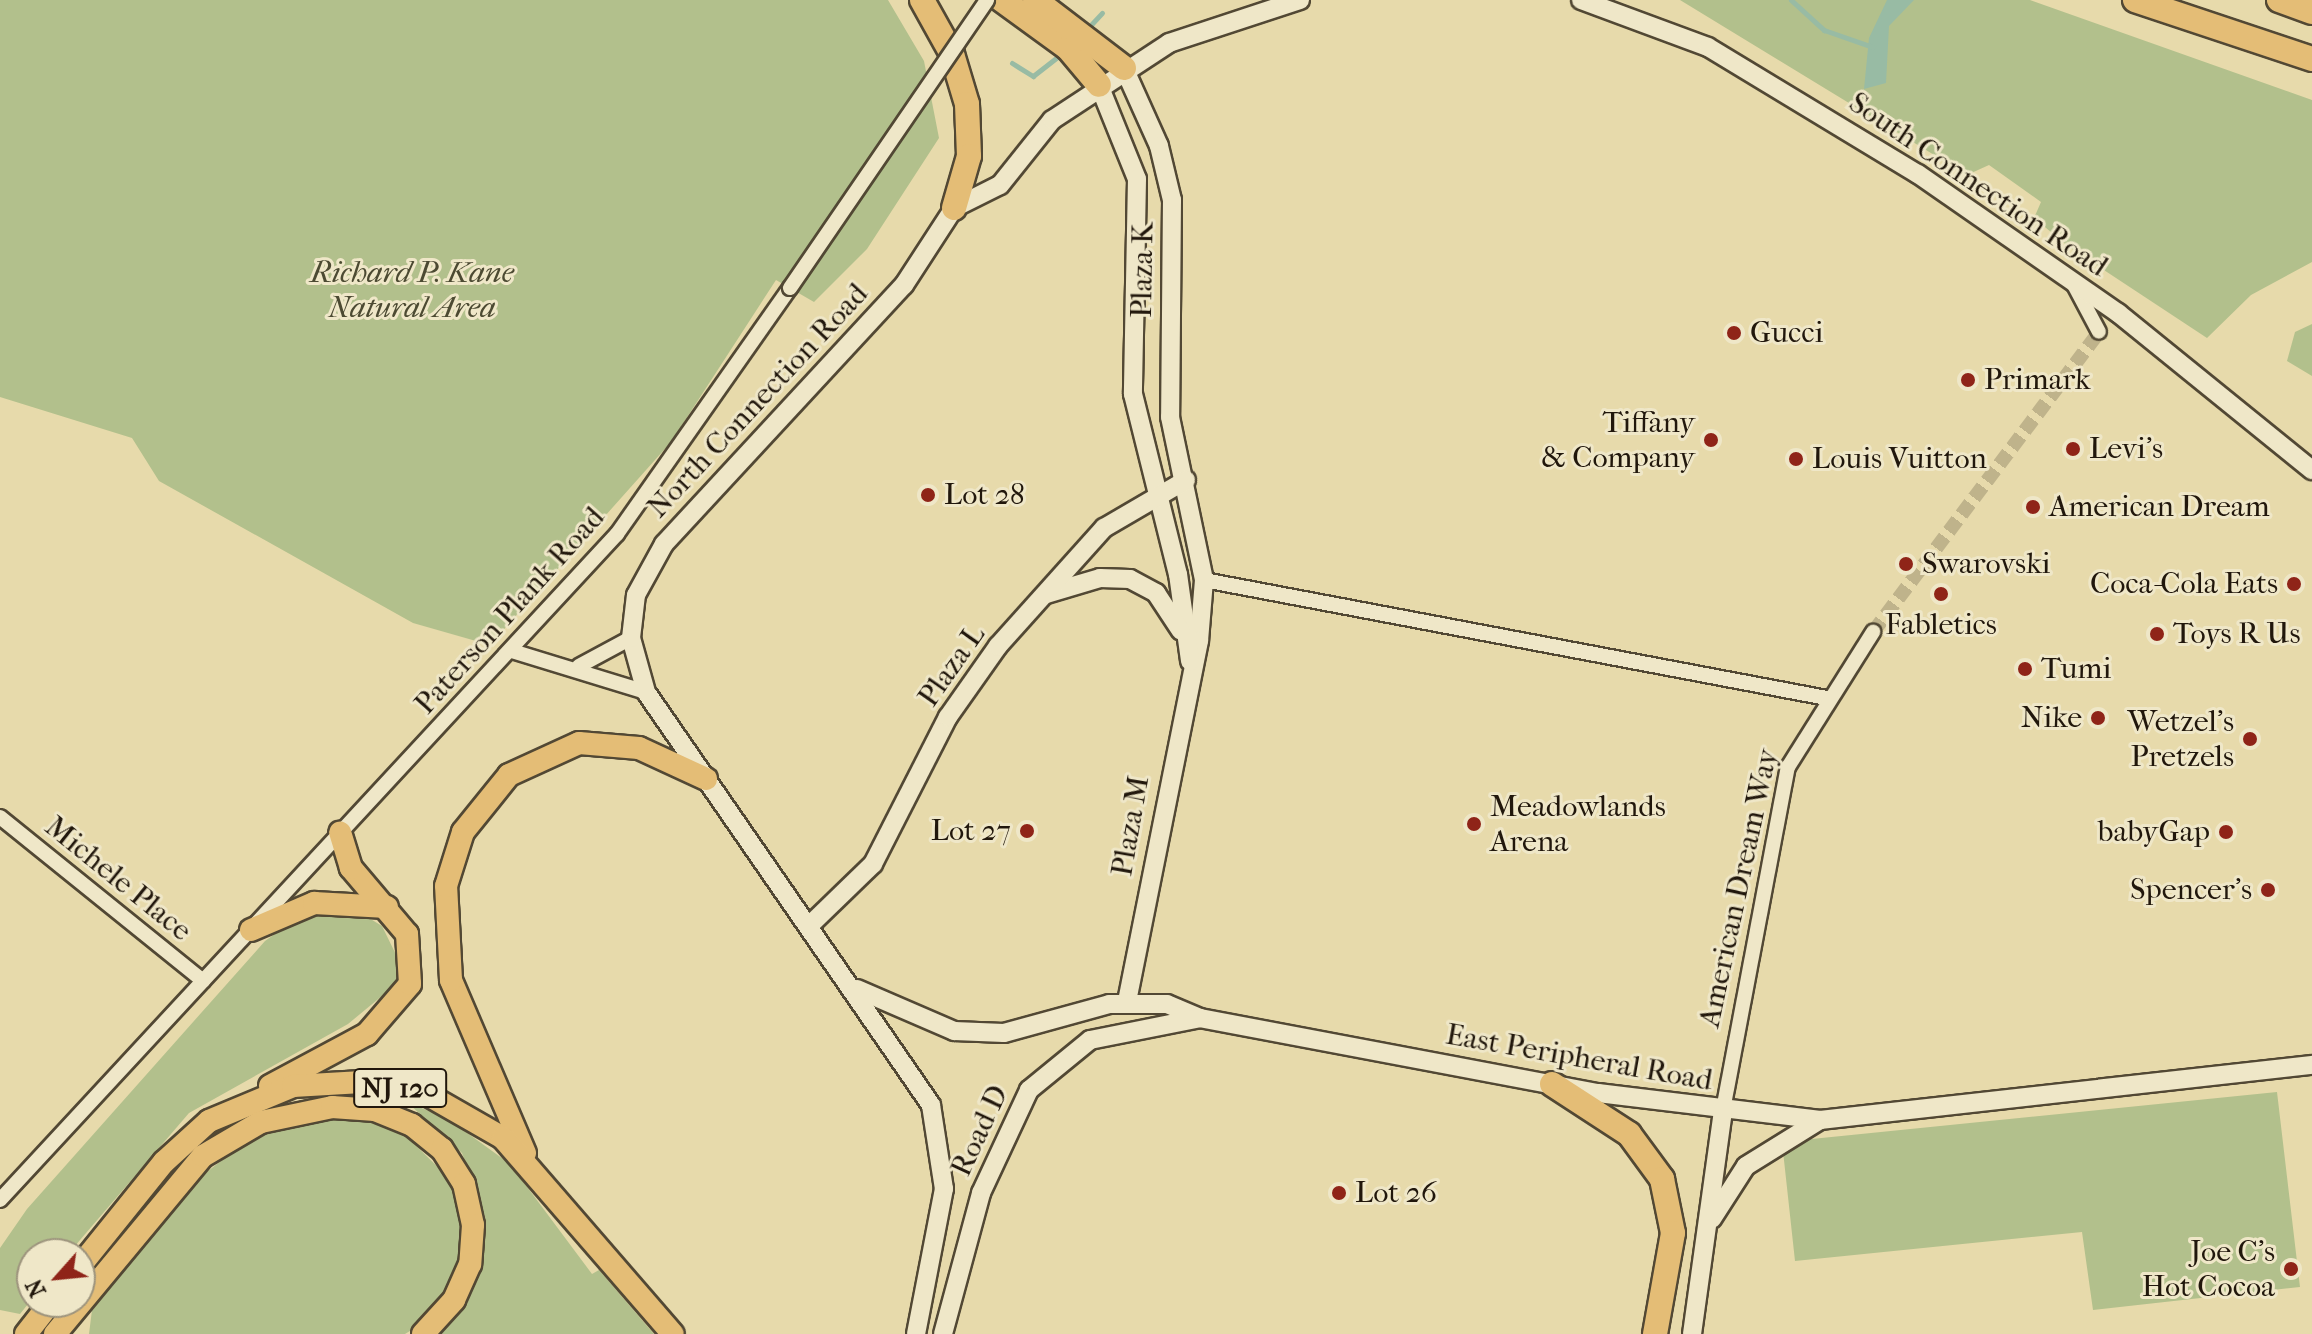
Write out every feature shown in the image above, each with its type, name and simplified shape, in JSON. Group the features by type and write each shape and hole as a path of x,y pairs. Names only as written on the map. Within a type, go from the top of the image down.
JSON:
{"highway":[{"path":"922,0 952,54 968,113 969,156 954,208"},
{"path":"1002,0 1058,27"},
{"path":"1035,0 1058,27 1089,53 1124,68"},
{"path":"2135,0 2312,59"},
{"path":"2279,0 2312,12"},
{"path":"1089,53 1099,85"},
{"path":"1552,1084 1629,1134 1662,1179 1673,1233 1655,1334"}],"main road":[{"path":"531,1165 451,980 444,909 459,840 482,800 509,775 579,743 639,748 706,779"},
{"path":"249,1100 367,1034 398,1005 413,959 402,923 351,868 340,833"},
{"path":"251,930 314,903 387,907"},
{"name":"NJ 120","path":"96,1247 185,1139 249,1100 319,1082 407,1089 465,1112 531,1165 673,1334"},
{"path":"55,1334 216,1146 288,1113 361,1108 399,1118 433,1140 468,1197 470,1264 454,1300 423,1334"},
{"path":"26,1334 38,1318"}],"street":[{"name":"Paterson Plank Road","path":"0,1200 512,651 664,473 987,0"},
{"path":"954,208 1000,185 1052,120 1124,68 1206,27 1300,0"},
{"name":"South Connection Road","path":"1581,0 1653,21 1721,54 2071,278 2312,470"},
{"name":"Plaza K","path":"1124,68 1159,146 1172,200 1170,417 1186,480"},
{"name":"Plaza K","path":"1099,85 1137,179 1133,394 1158,494"},
{"name":"North Connection Road","path":"855,988 646,692 631,638 636,595 653,557 904,285 954,208"},
{"path":"2071,278 2099,332"},
{"name":"Plaza L","path":"810,925 873,864 948,717 1043,595 1104,528 1186,480"},
{"name":"Plaza M","path":"1127,1001 1190,661 1199,641 1204,580 1186,480"},
{"name":"Plaza M","path":"1158,494 1190,661"},
{"path":"1043,595 1100,578 1130,579 1167,605 1184,636"},
{"path":"1204,580 1827,698"},
{"name":"American Dream Way","path":"1692,1334 1712,1219 1723,1110 1788,767 1827,698 1873,632"},
{"path":"578,667 631,638"},
{"path":"512,651 578,667 646,692"},
{"name":"Michele Place","path":"0,817 203,981"},
{"name":"East Peripheral Road","path":"855,988 919,1021 971,1034 1023,1030 1127,1001 1167,1004 1200,1018 1552,1084 1723,1110 1820,1120 2312,1065"},
{"name":"Road D","path":"855,988 924,1087 941,1140 943,1205 916,1334"},
{"name":"Road D","path":"943,1334 981,1193 1029,1090 1090,1040 1200,1018"},
{"path":"1712,1219 1746,1166 1820,1120"}],"green space":[{"name":"Richard P. Kane Natural Area","path":"0,0 888,0 924,61 939,138 867,249 814,302 776,280 671,442 490,645 413,623 159,481 132,438 0,397"},
{"path":"1680,0 2030,0 2312,100 2312,262 2251,295 2207,338 2069,247 2034,218 2041,202 1989,165 1967,175"},
{"path":"2312,324 2312,376 2287,361 2295,332"},
{"path":"307,911 359,912 382,926 403,969 394,986 348,1024 189,1113 82,1238 16,1238 16,1313 0,1310 0,1248 27,1209 265,941"},
{"path":"2277,1092 2300,1287 2093,1310 2082,1232 1795,1261 1782,1142"},
{"path":"407,1102 448,1119 510,1164 592,1274 599,1270 654,1334 439,1334 462,1311 479,1276 485,1217 462,1153"},
{"path":"315,1118 363,1120 403,1133 447,1176 463,1221 463,1251 449,1292 418,1326 405,1334 89,1334 91,1318 96,1318 96,1305 203,1175 250,1138"}],"shaded area":[{"path":"1887,0 1914,0 1889,26 1886,83 1864,89 1869,38"}],"waterway":[{"path":"1791,0 1824,30 1873,47"},
{"path":"1087,29 1102,13"},
{"path":"1012,63 1033,76 1062,53"}],"tunnel":[{"path":"1873,632 2099,332"}],"place":[{"name":"Gucci","path":"1734,333"},
{"name":"Primark","path":"1968,380"},
{"name":"Tiffany & Company","path":"1711,440"},
{"name":"Levi's","path":"2073,449"},
{"name":"Louis Vuitton","path":"1796,459"},
{"name":"Lot 28","path":"928,495"},
{"name":"American Dream","path":"2033,507"},
{"name":"Swarovski","path":"1906,564"},
{"name":"Coca-Cola Eats","path":"2294,584"},
{"name":"Fabletics","path":"1941,594"},
{"name":"Toys R Us","path":"2157,634"},
{"name":"Tumi","path":"2025,669"},
{"name":"Nike","path":"2098,718"},
{"name":"Wetzel's Pretzels","path":"2250,739"},
{"name":"Meadowlands Arena","path":"1474,824"},
{"name":"Lot 27","path":"1027,831"},
{"name":"babyGap","path":"2226,832"},
{"name":"Spencer's","path":"2268,890"},
{"name":"Lot 26","path":"1339,1193"},
{"name":"Joe C's Hot Cocoa","path":"2291,1269"}]}
